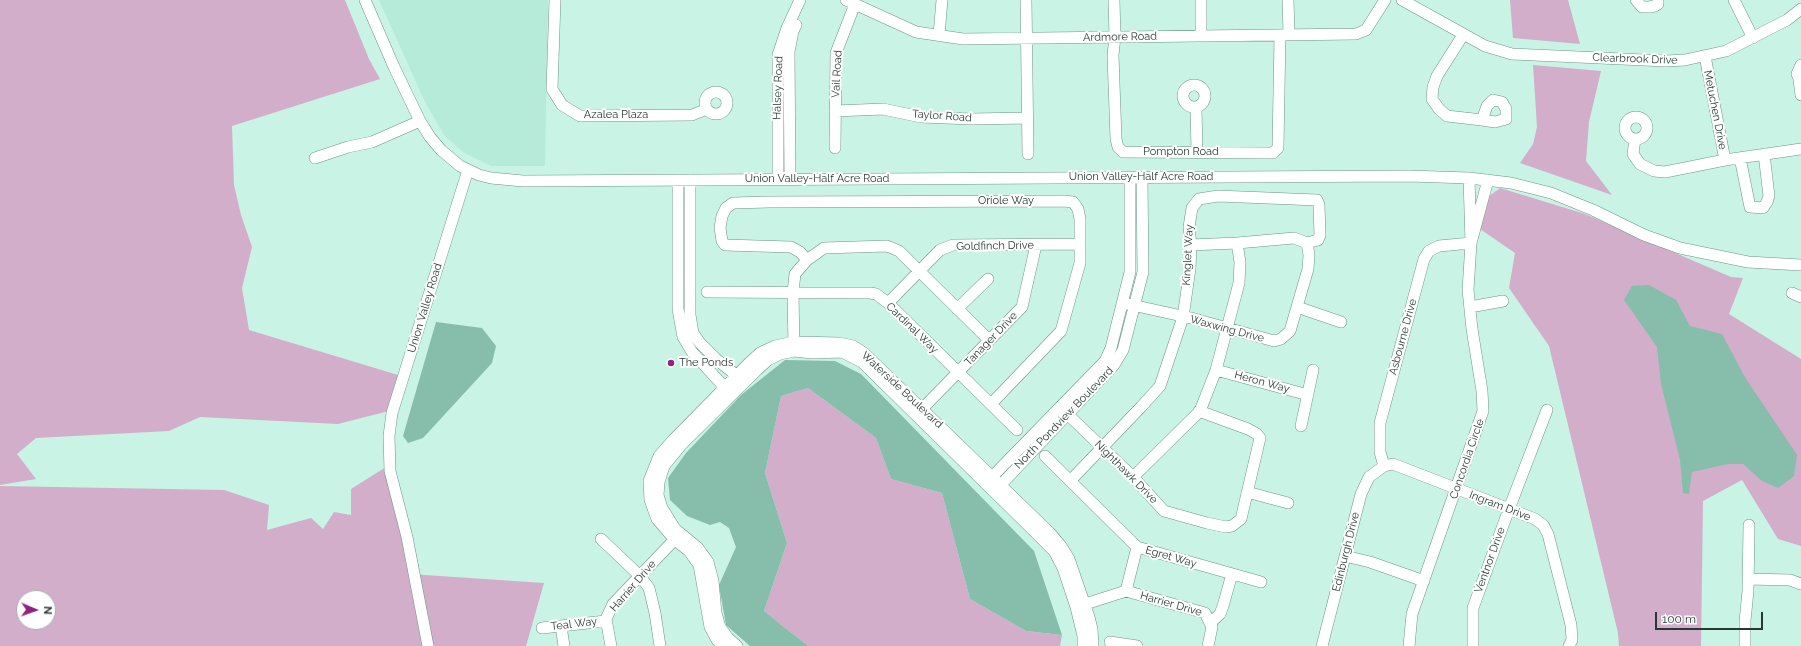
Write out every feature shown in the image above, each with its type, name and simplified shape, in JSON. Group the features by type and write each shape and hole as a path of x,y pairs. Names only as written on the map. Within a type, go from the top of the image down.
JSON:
{"street":[{"path":"365,0 394,67 420,121 430,137 441,150 452,160 468,170"},
{"name":"Azalea Plaza","path":"555,0 552,89 562,105 580,116 692,115 707,109"},
{"name":"Halsey Road","path":"778,180 778,55 787,28 800,0"},
{"name":"Halsey Road","path":"790,179 789,52 793,31 807,0"},
{"path":"938,35 942,0"},
{"path":"1026,0 1025,38 1028,154"},
{"name":"Pompton Road","path":"1114,0 1115,37 1113,55 1116,139 1118,147 1123,152 1273,153 1278,148 1284,35 1288,0"},
{"path":"1201,0 1201,36"},
{"name":"Ardmore Road","path":"850,2 916,32 963,39 1356,34 1366,30 1385,0"},
{"name":"Clearbrook Drive","path":"1402,0 1485,46 1512,54 1666,61 1685,60 1726,51 1787,20 1801,9"},
{"path":"1636,0 1642,7 1655,6 1658,4 1658,0"},
{"path":"1734,0 1753,38"},
{"name":"Vail Road","path":"835,148 836,53 850,2"},
{"path":"1463,35 1437,76 1433,87 1432,99 1439,109 1447,116 1482,120"},
{"name":"Metuchen Drive","path":"1705,56 1725,160 1801,149"},
{"path":"1801,65 1798,71 1801,95"},
{"path":"1196,107 1197,152"},
{"name":"Taylor Road","path":"835,111 884,108 921,117 971,119 1027,118"},
{"path":"778,123 783,120 789,122"},
{"path":"315,158 348,147 372,142 420,121"},
{"path":"1635,139 1634,154 1640,164 1654,171 1665,172 1725,160"},
{"path":"1740,158 1750,207 1763,208 1768,202 1769,196 1764,154"},
{"name":"Union Valley-Half Acre Road","path":"468,170 491,178 523,181 1409,176 1469,178 1511,183 1551,193 1593,210 1644,235 1680,248 1748,262 1801,265"},
{"name":"Union Valley Road","path":"428,646 407,537 390,471 389,436 392,413 468,170"},
{"name":"North Pondview Boulevard","path":"993,484 1064,410 1105,361 1111,348 1130,272 1130,178"},
{"name":"North Pondview Boulevard","path":"1064,410 1114,365 1123,350 1143,272 1142,178"},
{"name":"Concordia Circle","path":"1409,646 1412,614 1483,412 1482,391 1468,290 1471,243 1469,178"},
{"path":"678,180 678,309 683,336 692,352 728,392"},
{"path":"690,180 690,315 693,333 700,344 716,359 741,378"},
{"name":"Concordia Circle","path":"1471,243 1488,180"},
{"name":"Kinglet Way","path":"1070,481 1141,408 1160,386 1183,317 1191,245 1189,227 1192,208 1200,199 1218,196 1317,200 1319,206 1320,235 1318,240 1307,243"},
{"name":"Oriole Way","path":"807,260 800,252 791,247 725,245 722,241 720,228 722,216 726,208 733,203 1073,202 1078,209 1080,263 1061,331 991,404"},
{"path":"1130,220 1142,222"},
{"path":"1191,245 1294,238 1307,243"},
{"path":"1133,477 1200,411 1216,370 1239,283 1240,262 1237,243"},
{"name":"Waxwing Drive","path":"1123,303 1274,341 1281,339 1290,331 1308,269 1309,255 1307,243"},
{"name":"Asbourne Drive","path":"1384,466 1380,452 1380,423 1424,259 1429,251 1439,246 1471,243"},
{"name":"Goldfinch Drive","path":"888,303 918,270 940,250 953,245 1080,244"},
{"name":"Tanager Drive","path":"919,412 1022,307 1036,245"},
{"path":"794,346 793,292 795,274 807,260 824,248 887,246 900,251 957,310 989,340"},
{"path":"957,310 988,279"},
{"name":"Cardinal Way","path":"707,292 870,292 888,303 1017,430"},
{"path":"1470,307 1503,301"},
{"path":"1297,307 1341,322"},
{"name":"Waterside Boulevard","path":"724,646 717,640 710,627 699,565 677,537 675,529 662,508 658,494 659,482 664,466 741,378 768,360 794,346 812,353 842,352 862,362 919,412 993,484 1054,551 1092,629 1092,646"},
{"name":"Heron Way","path":"1216,370 1308,395"},
{"path":"1301,426 1313,370"},
{"name":"Nighthawk Drive","path":"1064,410 1133,477 1164,511 1207,523 1226,527 1232,526 1241,519 1260,438 1258,434 1248,429 1200,411"},
{"name":"Ventnor Drive","path":"1473,646 1474,608 1509,509 1547,410"},
{"name":"Egret Way","path":"1045,456 1137,547 1261,582"},
{"name":"Ingram Drive","path":"1384,466 1393,464 1535,519 1543,525 1548,534 1571,625 1572,640 1569,646"},
{"name":"Edinburgh Drive","path":"1322,646 1361,494 1369,477 1384,466"},
{"path":"1247,492 1288,503"},
{"path":"1745,646 1749,525"},
{"name":"Waterside Boulevard","path":"677,537 698,548 708,562 713,581 716,613 720,627 728,638 737,646"},
{"name":"Harrier Drive","path":"611,646 606,621 613,604 677,537"},
{"path":"601,539 640,576 649,588 655,613 660,646"},
{"path":"1081,605 1126,591 1137,547"},
{"path":"1345,556 1370,562 1424,581"},
{"path":"1210,623 1220,614 1232,574"},
{"path":"1748,579 1790,580 1801,584"},
{"name":"Harrier Drive","path":"1126,591 1206,613 1212,627 1208,646"},
{"name":"Waterside Boulevard","path":"1081,605 1083,646"},
{"name":"Teal Way","path":"542,628 606,621"},
{"path":"561,626 564,646"},
{"path":"1110,642 1137,646"}],"shaded area":[{"path":"0,0 345,0 369,59 380,79 232,126 234,185 241,215 252,247 242,288 249,330 398,375 389,411 338,424 200,417 169,431 36,438 17,454 36,479 0,485"},
{"path":"379,0 548,0 545,166 491,166 464,153 444,135 425,102"},
{"path":"1510,0 1568,0 1580,44 1513,38"},
{"path":"1533,65 1601,71 1589,122 1586,161 1612,195 1520,163 1533,144 1537,127"},
{"path":"1500,188 1585,214 1731,277 1743,278 1729,314 1801,359 1801,546 1778,539 1742,480 1703,501 1701,646 1619,646 1618,633 1549,346 1509,288 1515,253 1480,229 1488,197"},
{"path":"1649,285 1676,300 1690,326 1722,334 1746,379 1797,455 1794,476 1778,488 1762,481 1743,464 1728,464 1692,472 1689,494 1683,493 1680,460 1661,384 1657,347 1624,300 1632,286"},
{"path":"436,322 482,328 496,346 492,363 423,438 408,443 403,436"},
{"path":"785,360 835,361 861,374 1034,551 1062,635 1026,631 970,599 942,493 891,479 876,438 808,388 781,396 765,473 787,543 764,611 808,646 750,646 726,625 719,585 736,547 729,528 720,522 710,525 687,516 670,500 668,478 686,453 741,395"},
{"path":"808,388 876,438 891,479 942,493 970,599 1026,631 1062,635 1060,646 808,646 764,611 787,543 765,473 781,396"},
{"path":"386,467 410,574 544,583 526,646 0,646 0,486 224,490 269,505 267,530 311,518 323,529 334,512 351,515 351,489"}],"place":[{"name":"The Ponds","path":"671,363"}]}
